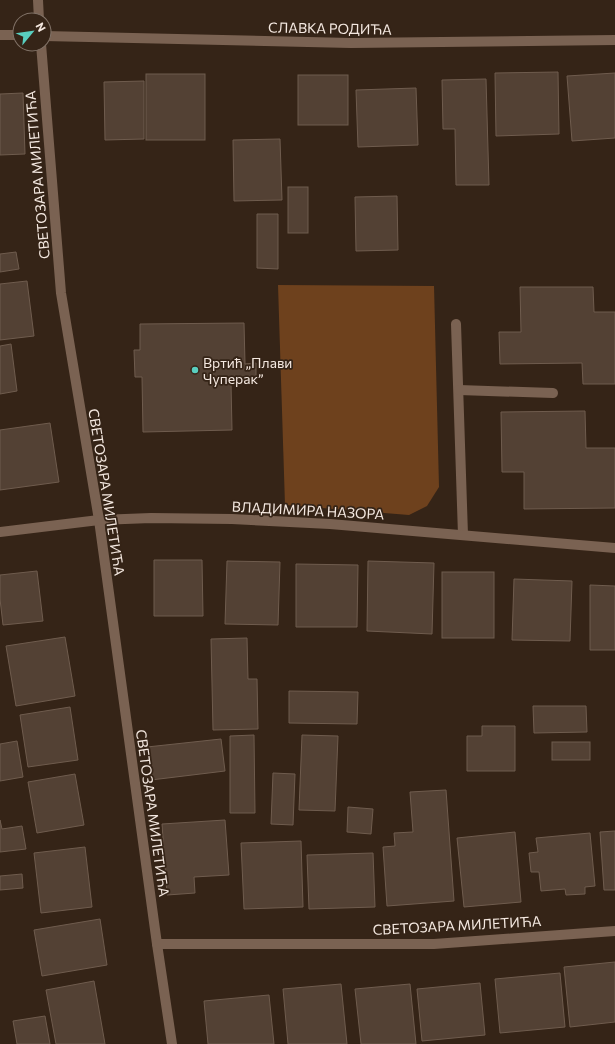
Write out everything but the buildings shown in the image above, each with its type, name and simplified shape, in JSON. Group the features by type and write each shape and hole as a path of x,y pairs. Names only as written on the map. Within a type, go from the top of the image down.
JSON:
{"street":[{"path":"38,0 39,12"},
{"path":"0,35 12,35"},
{"name":"СЛАВКА РОДИЋА","path":"52,36 351,43 615,40"},
{"name":"СВЕТОЗАРА МИЛЕТИЋА","path":"42,52 61,293 99,520 172,1044"},
{"path":"456,324 463,535"},
{"path":"459,390 553,393"},
{"name":"ВЛАДИМИРА НАЗОРА","path":"0,532 99,520 152,518 240,520 330,524 615,548"},
{"name":"СВЕТОЗАРА МИЛЕТИЋА","path":"157,944 434,944 615,930"}],"shaded area":[{"path":"278,285 434,286 439,487 427,506 409,515 285,505"}],"place":[{"name":"Вртић „Плави Чуперак”","path":"195,370"}]}
